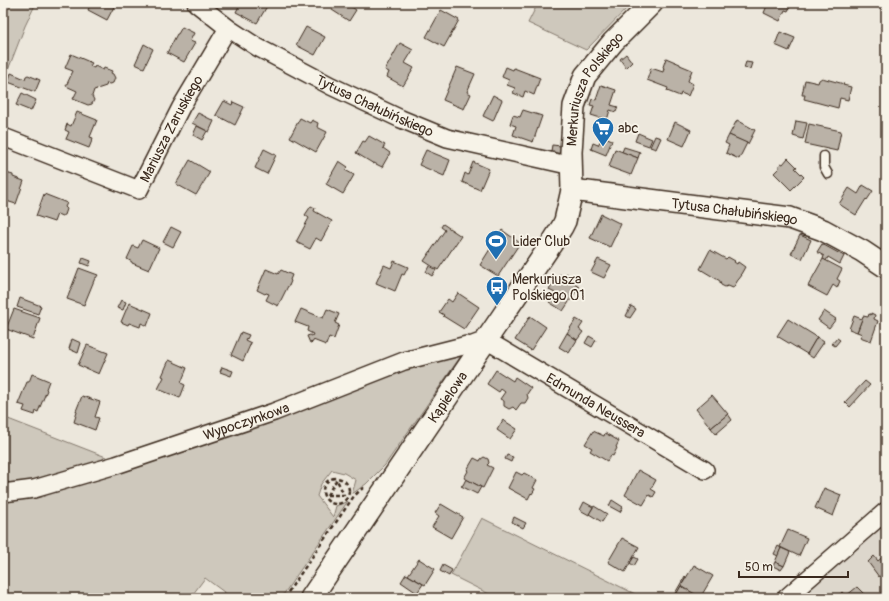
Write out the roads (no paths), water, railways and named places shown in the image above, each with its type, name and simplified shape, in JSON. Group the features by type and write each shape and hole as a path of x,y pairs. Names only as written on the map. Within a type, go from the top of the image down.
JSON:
{"street":[{"name":"Tytusa Chałubińskiego","path":"196,3 228,28 257,47 314,78 401,119 447,138 572,165"},
{"name":"Merkuriusza Polskiego","path":"572,190 571,152 574,106 585,76 613,42 652,3"},
{"name":"Mariusza Zaruskiego","path":"6,138 139,190 181,106 228,28"},
{"name":"Tytusa Chałubińskiego","path":"572,190 790,218 823,230 862,250 886,267"},
{"name":"Kąpielowa","path":"311,598 552,243 565,221 572,190"},
{"name":"Edmunda Neussera","path":"486,340 705,470"},
{"name":"Wypoczynkowa","path":"3,493 34,489 116,465 274,412 404,361 467,345 470,346 486,340"},
{"path":"786,598 886,511"}],"lane":[{"path":"824,156 824,168 828,174"}],"place":[{"name":"abc","path":"603,148"},
{"name":"Lider Club","path":"496,260"},
{"name":"Merkuriusza Polskiego 01","path":"497,306"}]}
